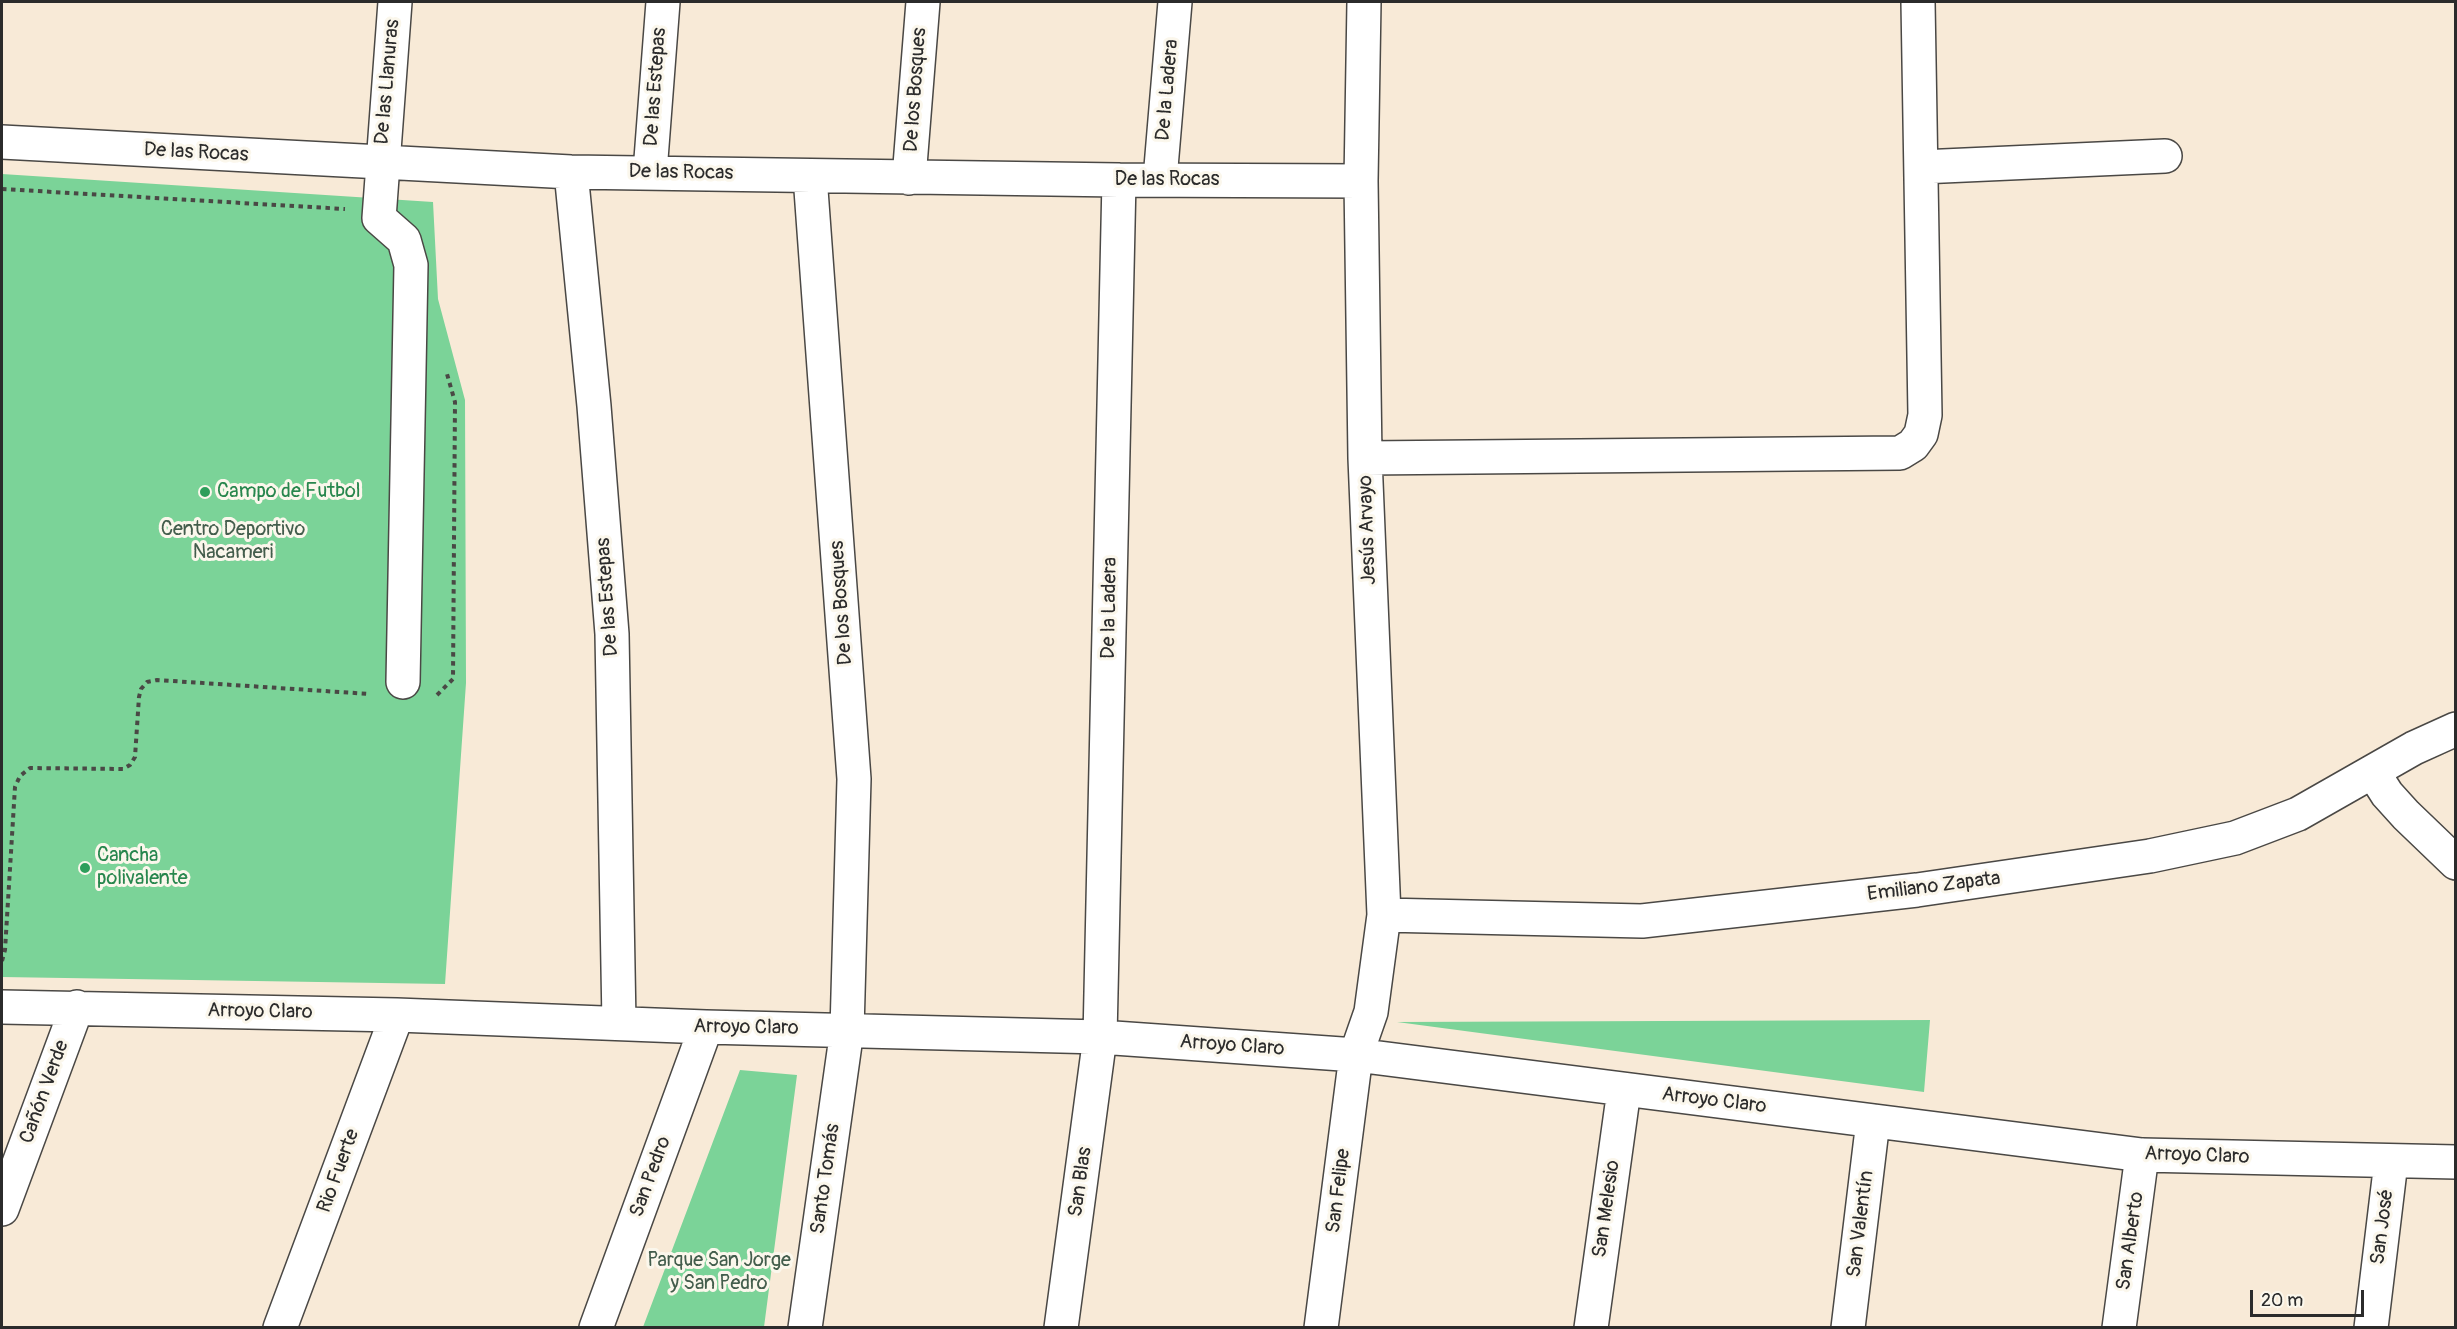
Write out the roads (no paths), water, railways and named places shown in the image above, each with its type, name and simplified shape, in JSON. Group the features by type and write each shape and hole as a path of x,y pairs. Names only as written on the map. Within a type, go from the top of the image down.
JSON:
{"street":[{"name":"De las Llanuras","path":"395,2 379,218 404,240 411,265 405,692"},
{"name":"De las Estepas","path":"650,172 663,2"},
{"name":"De los Bosques","path":"909,177 923,2"},
{"name":"De la Ladera","path":"1160,179 1175,2"},
{"name":"Jesús Arvayo","path":"1356,1054 1371,1012 1384,915 1365,458 1361,181 1364,2"},
{"path":"1365,458 1900,453 1913,445 1921,434 1925,416 1918,2"},
{"name":"De las Rocas","path":"2,142 571,172 1361,181"},
{"path":"1921,167 2165,156"},
{"name":"De las Estepas","path":"571,172 594,406 612,634 619,1023"},
{"name":"De los Bosques","path":"810,176 854,779 847,1030"},
{"name":"De la Ladera","path":"1100,1036 1119,180"},
{"name":"Emiliano Zapata","path":"1384,915 1642,921 1917,890 2150,856 2235,838 2298,814 2414,748 2456,729"},
{"path":"2373,772 2387,794 2406,815 2456,863"},
{"name":"Arroyo Claro","path":"2,1007 397,1015 706,1027 1100,1036 1356,1054 2142,1155 2456,1162"},
{"name":"Cañón Verde","path":"2,1209 77,1007"},
{"name":"Rio Fuerte","path":"280,1328 397,1015"},
{"name":"San Pedro","path":"596,1328 706,1027"},
{"name":"Santo Tomás","path":"805,1328 847,1030"},
{"name":"San Blas","path":"1061,1328 1100,1036"},
{"name":"San Felipe","path":"1321,1328 1356,1054"},
{"name":"San Melesio","path":"1591,1328 1624,1090"},
{"name":"San Valentín","path":"1848,1328 1873,1121"},
{"name":"San Alberto","path":"2119,1328 2142,1155"},
{"name":"San José","path":"2371,1328 2391,1162"}],"place":[{"name":"Campo de Futbol","path":"205,492"},
{"name":"Cancha polivalente","path":"85,868"}],"park label":[{"name":"Centro Deportivo Nacameri","path":"233,542"},
{"name":"Parque San Jorge y San Pedro","path":"719,1272"}]}
